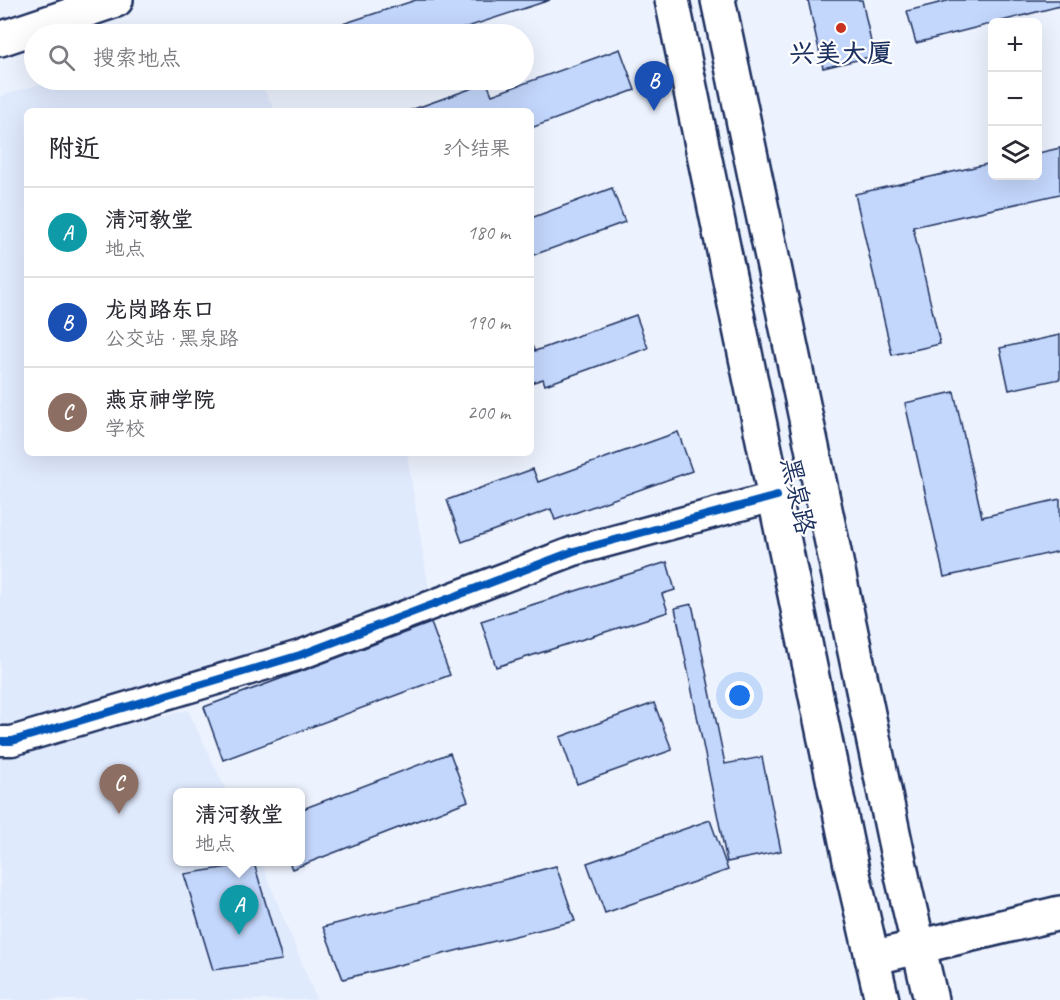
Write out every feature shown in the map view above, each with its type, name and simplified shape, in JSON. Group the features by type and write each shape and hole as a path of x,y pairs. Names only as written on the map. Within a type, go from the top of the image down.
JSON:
{"main road":[{"path":"45,24 116,0"},
{"name":"黑泉路","path":"672,0 777,496 852,870 882,1000"},
{"name":"黑泉路","path":"718,0 899,860 931,1000"},
{"path":"0,39 24,31"},
{"path":"852,870 869,887 884,886 896,879 899,860"},
{"path":"872,958 919,949 1060,913"}],"street":[{"path":"0,741 12,741 300,655 574,551 777,496"}],"shaded area":[{"path":"24,89 264,90 274,108 24,108 24,456 407,456 429,589 175,682 0,727 0,96"},
{"path":"188,710 225,788 173,788 173,866 263,866 317,1000 0,1000 0,752"}],"building":[{"path":"416,0 550,0 477,24 343,24"},
{"name":"兴美大厦","path":"808,0 862,0 874,56 823,68"},
{"path":"951,0 1060,0 1060,6 1013,18 988,18 988,24 916,43 907,11"},
{"path":"620,49 635,90 534,127 534,108 416,108 467,90 490,90 492,95 506,90 534,90 534,80"},
{"path":"1060,148 1060,194 913,227 940,344 892,355 855,194 988,164 988,180 1042,180 1042,152"},
{"path":"612,188 625,222 534,255 534,217"},
{"path":"636,315 648,348 545,385 543,379 534,382 534,349 535,351"},
{"path":"1060,335 1060,379 1009,390 1000,348"},
{"path":"954,392 982,517 1060,499 1060,551 944,577 905,403"},
{"path":"678,432 692,471 555,520 551,509 462,542 447,500 533,469 538,482"},
{"path":"667,562 675,590 662,594 668,612 496,667 481,621"},
{"path":"692,604 725,764 762,757 781,851 727,862 675,608"},
{"path":"431,623 450,675 223,760 204,707"},
{"path":"654,703 672,750 577,784 560,737"},
{"path":"450,753 468,801 305,864 305,808"},
{"path":"710,820 728,870 605,913 587,863"},
{"path":"235,866 255,866 282,960 213,970 184,874"},
{"path":"556,866 575,921 343,979 323,927"}],"cycle path":[{"path":"0,741 12,741 300,655 574,551 777,496"}],"place":[{"name":"兴美大厦","path":"841,28"},
{"name":"龙岗路东口","path":"654,111"},
{"name":"燕京神学院","path":"119,814"},
{"name":"清河教堂","path":"239,935"}]}
